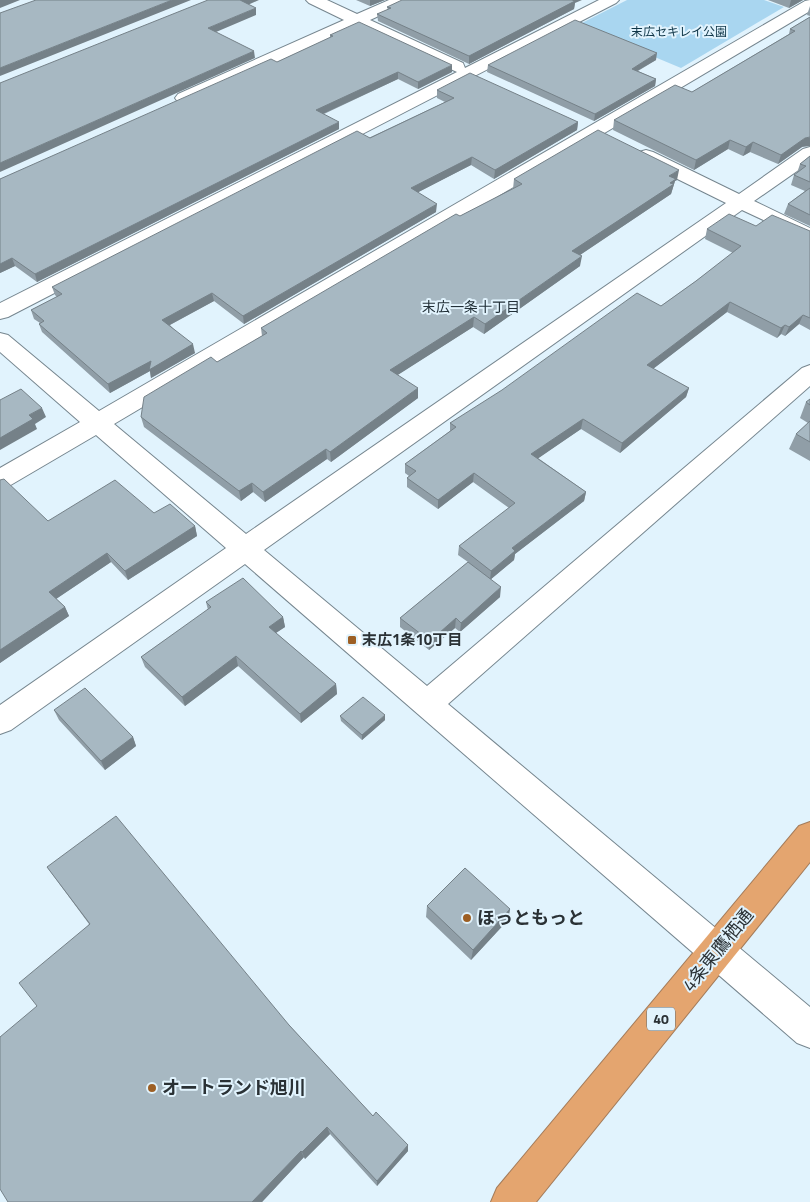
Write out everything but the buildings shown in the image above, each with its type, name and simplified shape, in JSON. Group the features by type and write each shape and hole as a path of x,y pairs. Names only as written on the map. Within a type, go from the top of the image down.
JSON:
{"highway":[{"name":"4条東鷹栖通","path":"511,1202 810,837"}],"street":[{"path":"314,0 485,80"},
{"path":"169,104 402,0"},
{"path":"0,312 611,0"},
{"path":"0,480 810,4"},
{"path":"629,147 810,236"},
{"path":"0,721 810,153"},
{"path":"0,340 810,1030"},
{"path":"427,704 810,373"}],"green space":[{"name":"末広セキレイ公園","path":"627,0 764,0 784,7 681,68 578,25"}],"place":[{"name":"末広1条10丁目","path":"352,640"},
{"name":"ほっともっと","path":"467,918"},
{"name":"オートランド旭川","path":"152,1088"}],"district":[{"name":"末広一条十丁目","path":"471,307"}]}
